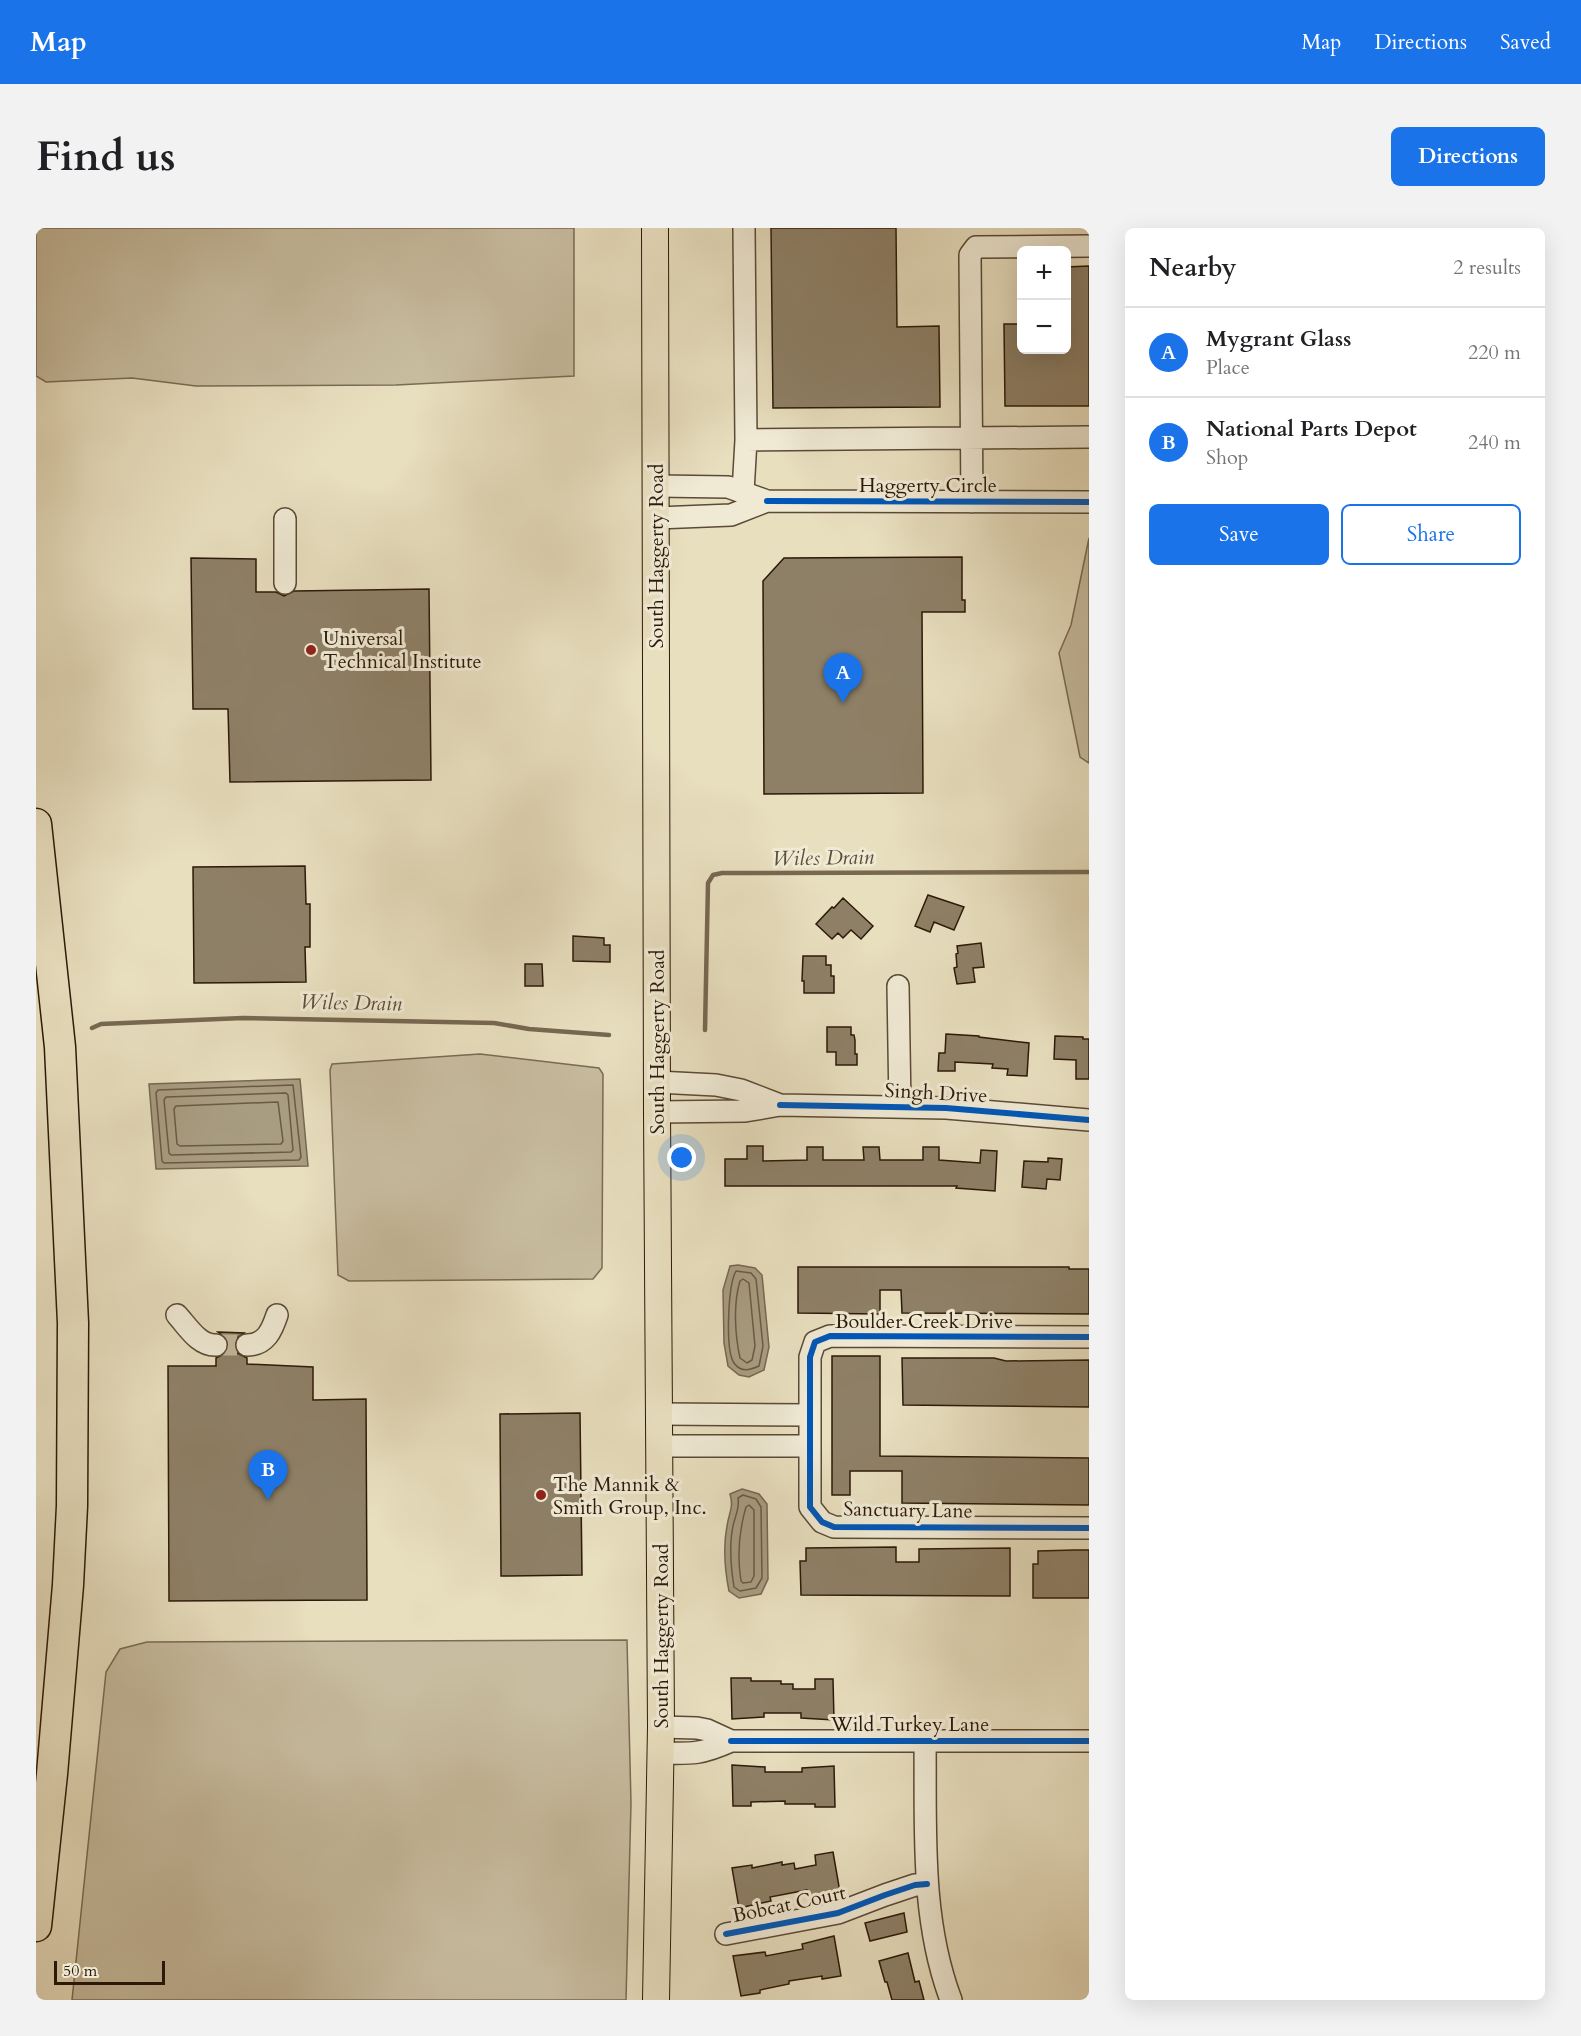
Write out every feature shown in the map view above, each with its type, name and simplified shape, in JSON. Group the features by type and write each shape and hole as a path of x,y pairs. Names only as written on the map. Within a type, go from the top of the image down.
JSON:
{"highway":[{"path":"36,824 60,1047 73,1323 72,1506 64,1652 44,1773 36,1926"}],"main road":[{"name":"South Haggerty Road","path":"655,228 657,1112 662,1727 656,2000"}],"street":[{"path":"743,492 746,440 744,228"},
{"path":"972,502 970,255 976,247 1026,237 1089,246"},
{"path":"746,440 1089,437"},
{"name":"Haggerty Circle","path":"657,486 728,487 767,501 1089,502"},
{"name":"Haggerty Circle","path":"657,518 731,515 767,501"},
{"path":"285,519 285,583"},
{"path":"898,986 900,1106"},
{"name":"Singh Drive","path":"657,1082 716,1085 741,1090 780,1105"},
{"name":"Singh Drive","path":"657,1112 745,1111 780,1105 900,1106 1089,1120"},
{"path":"177,1315 193,1335 209,1345 216,1345"},
{"path":"247,1345 256,1345 270,1334 277,1315"},
{"name":"Boulder Creek Drive","path":"810,1431 810,1357 815,1342 830,1336 1089,1337"},
{"path":"659,1414 810,1431"},
{"path":"660,1446 810,1431"},
{"name":"Sanctuary Lane","path":"810,1431 810,1507 822,1522 834,1527 1089,1528"},
{"name":"Wild Turkey Lane","path":"662,1727 707,1730 731,1741"},
{"name":"Wild Turkey Lane","path":"662,1753 697,1754 731,1741 1089,1742"},
{"path":"925,1741 927,1884 939,1963 951,2000"},
{"name":"Bobcat Court","path":"726,1934 844,1912 885,1895 927,1884"}],"shaded area":[{"path":"36,228 574,228 574,376 396,385 196,386 132,378 46,382 36,376"},
{"path":"1089,538 1089,763 1080,757 1059,653 1071,625"},
{"path":"480,1054 599,1068 603,1074 602,1268 593,1279 349,1281 338,1275 330,1070 332,1064"},
{"path":"627,1640 631,1803 626,2000 72,2000 106,1672 120,1649 147,1642"}],"water":[{"path":"300,1079 308,1166 156,1169 149,1084"},
{"path":"730,1266 755,1268 762,1275 769,1347 764,1370 749,1377 739,1375 728,1366 724,1343 723,1290"},
{"path":"742,1489 759,1494 767,1504 768,1579 761,1594 739,1598 729,1591 725,1551 731,1507 730,1494"}],"building":[{"path":"771,228 896,228 897,327 939,326 940,407 773,408"},
{"path":"1089,266 1089,406 1005,406 1004,324 1017,324 1017,354 1071,354 1071,267"},
{"path":"962,557 962,600 965,600 965,612 922,612 923,793 764,794 763,581 784,558"},
{"name":"Universal Technical Institute","path":"191,558 256,559 256,592 276,592 284,596 294,591 429,589 431,780 230,782 228,709 193,709"},
{"path":"305,866 306,904 310,904 310,947 305,947 306,982 194,983 193,867"},
{"path":"928,895 964,907 954,930 934,922 930,932 915,926"},
{"path":"843,898 873,926 861,939 851,930 843,938 838,933 832,939 816,924"},
{"path":"573,936 604,938 604,945 610,945 610,962 573,961"},
{"path":"981,943 984,967 973,968 975,982 957,984 954,968 957,967 957,946"},
{"path":"803,956 826,956 826,965 831,965 831,976 834,976 834,993 804,993"},
{"path":"525,964 542,964 543,986 525,986"},
{"path":"827,1027 851,1027 851,1035 854,1035 855,1040 857,1065 836,1065 836,1052 827,1052"},
{"path":"946,1034 1029,1043 1027,1076 1007,1075 1008,1069 992,1068 993,1064 955,1062 955,1071 938,1071 939,1053 945,1053"},
{"path":"1055,1036 1089,1039 1089,1079 1076,1079 1076,1060 1054,1059"},
{"path":"747,1146 763,1146 763,1161 807,1160 807,1147 823,1147 823,1160 864,1160 863,1147 879,1147 880,1160 923,1160 923,1147 939,1147 939,1160 980,1163 981,1150 997,1151 995,1191 956,1188 957,1186 725,1186 725,1159 747,1159"},
{"path":"1048,1158 1062,1159 1060,1180 1047,1179 1046,1189 1022,1187 1024,1161 1048,1162"},
{"path":"798,1267 1069,1267 1069,1269 1089,1269 1089,1314 902,1313 901,1290 880,1290 880,1314 798,1313"},
{"path":"218,1332 244,1333 236,1339 234,1347 237,1353 247,1358 247,1364 313,1367 313,1400 366,1399 367,1600 169,1601 168,1366 216,1366 216,1358 226,1353 229,1345 227,1339"},
{"path":"832,1356 880,1356 880,1456 1089,1458 1089,1505 902,1503 902,1471 850,1471 850,1495 832,1495"},
{"path":"902,1358 994,1358 1006,1361 1089,1360 1089,1407 903,1405"},
{"name":"The Mannik & Smith Group, Inc.","path":"580,1413 582,1575 501,1576 500,1414"},
{"path":"896,1547 896,1562 919,1562 919,1549 1010,1548 1010,1596 801,1595 800,1561 806,1561 806,1548"},
{"path":"1089,1550 1089,1598 1033,1598 1033,1564 1038,1564 1038,1551"},
{"path":"731,1678 781,1681 781,1684 793,1684 793,1689 815,1689 815,1679 833,1679 834,1720 801,1718 801,1713 764,1713 764,1717 732,1719"},
{"path":"732,1765 765,1767 765,1772 802,1772 802,1768 834,1766 835,1807 785,1804 785,1801 751,1802 751,1806 733,1806"},
{"path":"833,1852 840,1892 808,1896 807,1890 770,1897 771,1901 739,1908 732,1868 752,1865 752,1868 782,1862 782,1865 794,1863 795,1869 816,1865 815,1855"},
{"path":"904,1913 907,1932 870,1941 865,1923"},
{"path":"834,1936 841,1976 822,1979 822,1976 789,1981 789,1984 741,1996 733,1956 765,1952 766,1956 803,1949 802,1944"},
{"path":"908,1953 915,1982 919,1981 924,2000 892,2000 879,1961"}],"waterway":[{"name":"Wiles Drain","path":"705,1030 708,883 713,875 722,873 1089,872"},
{"name":"Wiles Drain","path":"92,1028 101,1024 243,1018 494,1023 529,1029 609,1035"}],"tunnel":[{"path":"216,1345 247,1345"}],"cycle path":[{"path":"767,501 1089,502"},
{"path":"780,1105 946,1108 1089,1120"},
{"path":"1089,1337 830,1336 815,1342 810,1357 810,1507 822,1522 834,1527 1089,1528"},
{"path":"731,1741 1089,1741"},
{"path":"726,1934 838,1913 915,1885 927,1884"}],"place":[{"name":"Universal Technical Institute","path":"311,650"},
{"name":"Mygrant Glass","path":"843,703"},
{"name":"The Mannik & Smith Group, Inc.","path":"541,1495"},
{"name":"National Parts Depot","path":"268,1500"}]}
